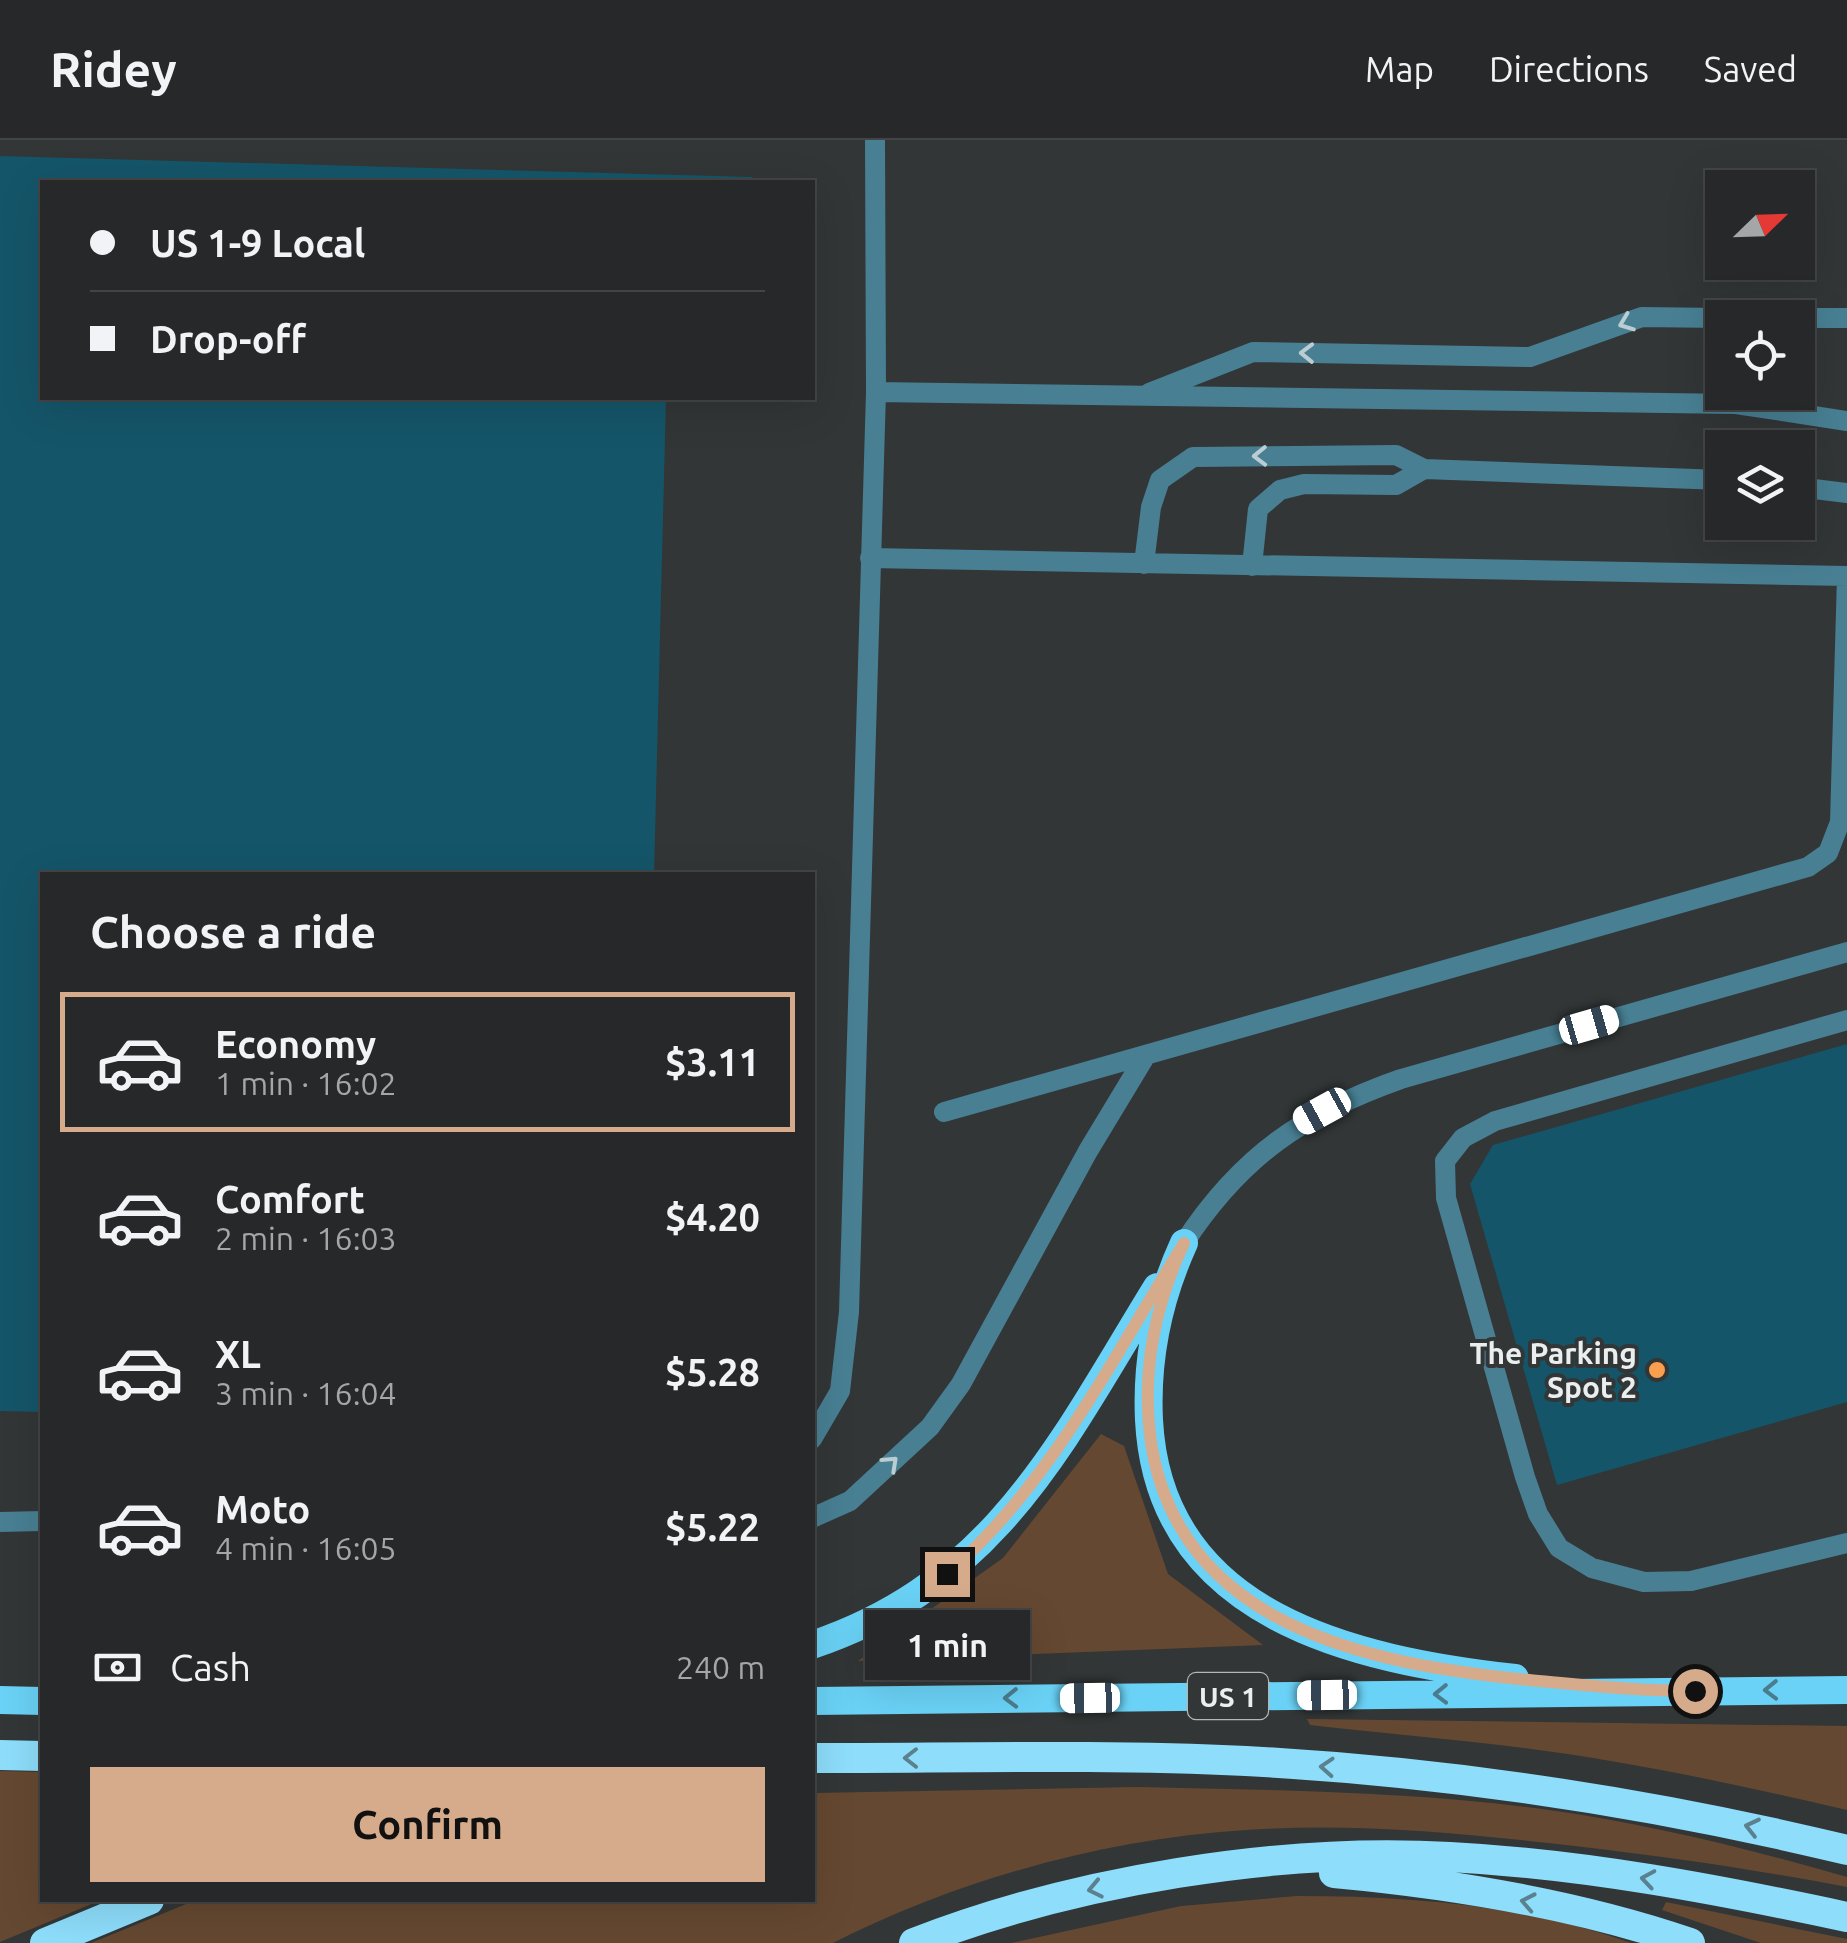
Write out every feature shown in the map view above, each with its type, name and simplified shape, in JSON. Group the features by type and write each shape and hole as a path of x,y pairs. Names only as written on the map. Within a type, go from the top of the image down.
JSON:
{"highway":[{"path":"815,1644 900,1607 947,1574 991,1534 1049,1462 1184,1243"},
{"path":"1184,1243 1164,1289 1156,1322 1148,1382 1149,1428 1163,1496 1183,1536 1210,1570 1290,1624 1379,1657 1463,1672 1644,1691"},
{"name":"US 1","path":"815,1700 1847,1690"},
{"path":"0,1700 40,1701"},
{"path":"0,1755 40,1756"},
{"path":"815,1758 1185,1759 1378,1771 1635,1804 1847,1850"},
{"path":"914,1943 970,1922 1064,1896 1191,1873 1319,1859 1449,1856 1638,1878 1847,1916"},
{"path":"1191,1873 1302,1870 1413,1882 1594,1915 1690,1943"},
{"path":"45,1943 143,1902"}],"lane":[{"path":"815,1434 840,1391 848,1312 876,392 875,140"},
{"path":"1140,397 1253,352 1530,357 1642,317 1705,318"},
{"path":"1815,318 1847,318"},
{"path":"876,392 1736,404 1847,421"},
{"path":"1144,564 1151,507 1160,480 1193,457 1396,455 1424,469 1705,479"},
{"path":"1252,566 1258,509 1280,490 1304,484 1396,485 1424,469"},
{"path":"1815,489 1847,492"},
{"path":"870,558 1847,576 1840,822 1828,852 1808,867 944,1112"},
{"path":"1184,1243 1222,1189 1257,1155 1294,1127 1356,1095 1847,952"},
{"path":"1847,1020 1495,1121 1463,1138 1444,1161 1446,1198 1525,1477 1538,1514 1558,1548 1592,1568 1644,1582 1692,1581 1847,1543"},
{"path":"815,1517 850,1502 930,1427 962,1384 1088,1151 1146,1054"},
{"path":"0,1522 40,1521"}],"shaded area":[{"path":"1101,1434 1124,1446 1168,1574 1263,1645 858,1661 1003,1558"},
{"path":"1307,1719 1847,1726 1847,1810 1605,1760 1310,1725"},
{"path":"0,1771 40,1772 40,1902 96,1902 0,1942"},
{"path":"1137,1787 1395,1795 1498,1804 1662,1830 1847,1877 1847,1887 1698,1862 1510,1839 1397,1830 1284,1828 1139,1842 1034,1866 931,1900 833,1943 91,1943 191,1902 815,1902 815,1793"},
{"path":"1297,1896 1466,1905 1550,1920 1631,1943 1011,1943 1181,1906"},
{"path":"1666,1902 1847,1939 1847,1943 1761,1943 1662,1910"}],"building":[{"path":"0,156 752,177 40,180 40,400 666,400 654,872 40,872 40,1412 0,1411"},
{"path":"1847,1044 1847,1402 1557,1485 1470,1184 1493,1145"}],"place":[{"name":"The Parking Spot 2","path":"1657,1370"}],"route":[{"path":"947,1574 991,1534 1049,1462 1184,1243 1164,1289 1154,1332 1148,1382 1149,1428 1157,1475 1172,1517 1210,1570 1290,1624 1379,1657 1512,1678 1644,1691 1695,1691"}]}
